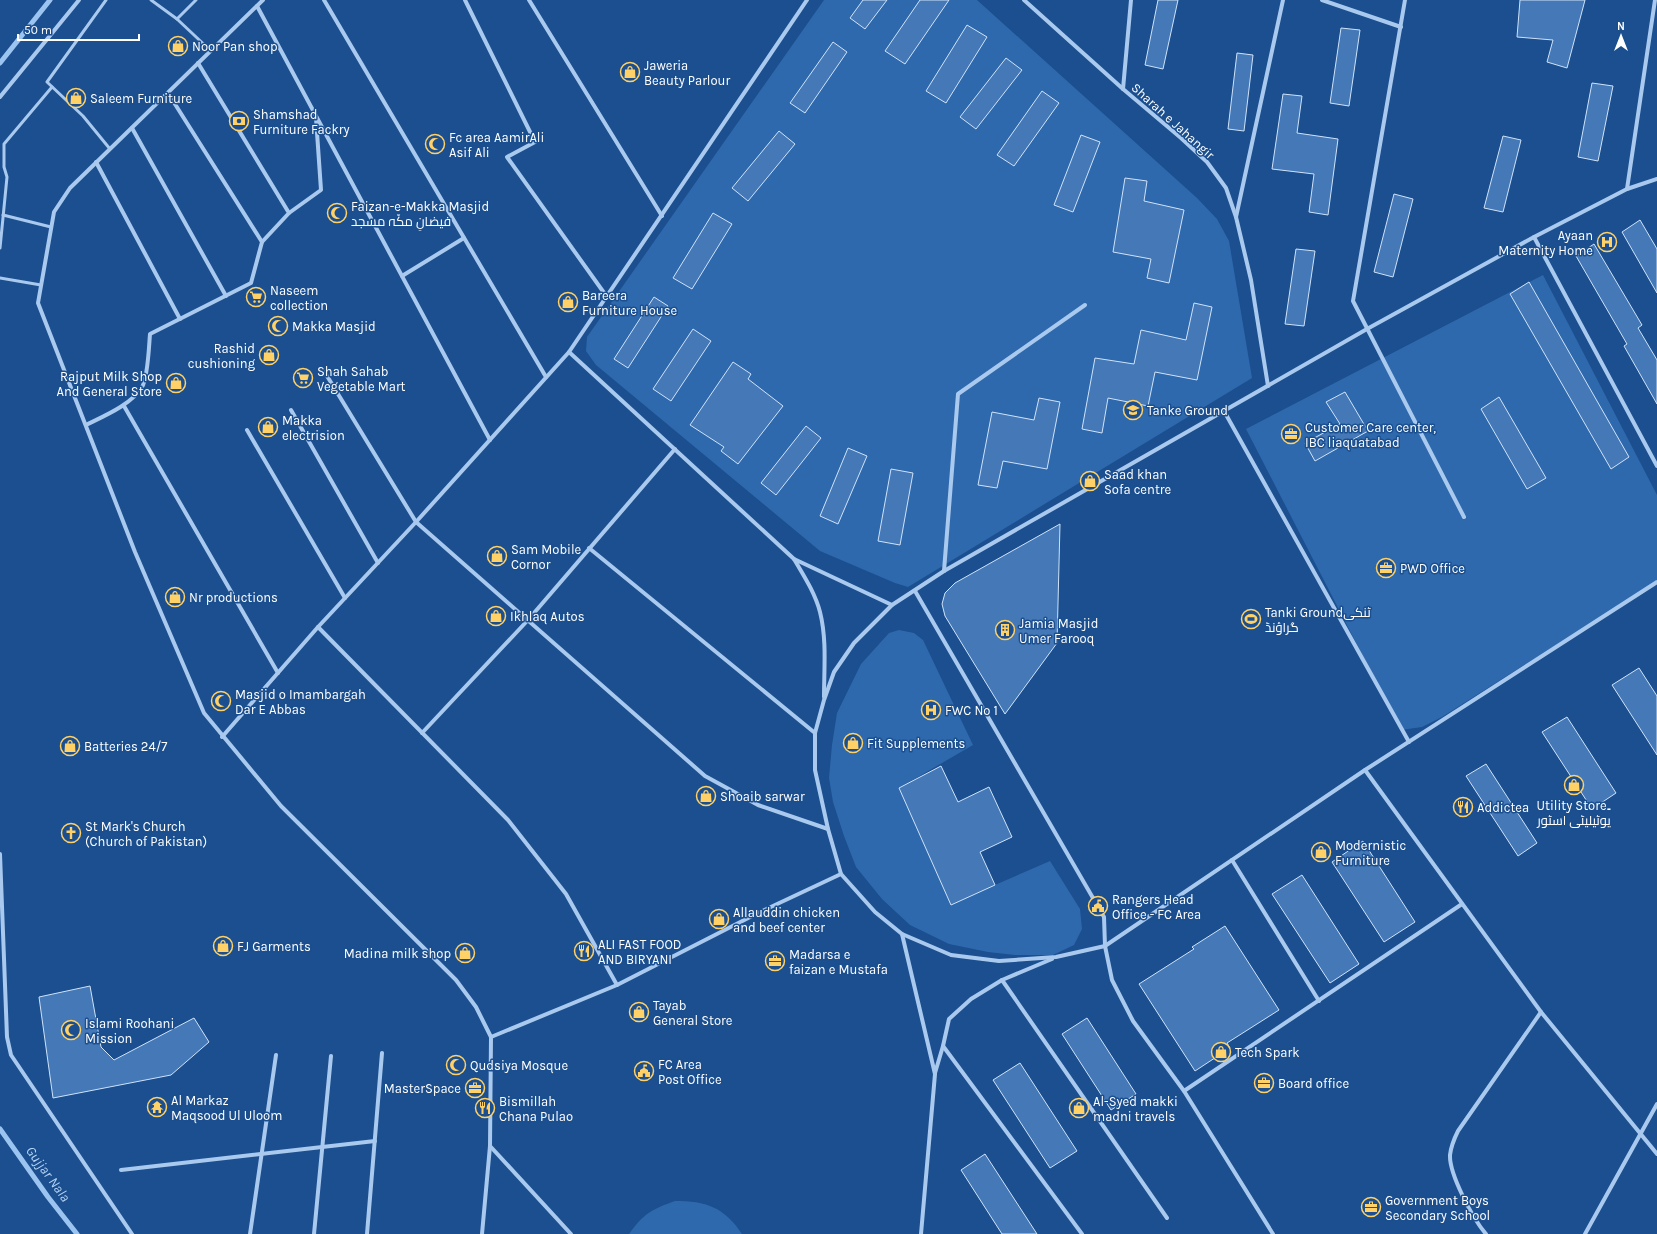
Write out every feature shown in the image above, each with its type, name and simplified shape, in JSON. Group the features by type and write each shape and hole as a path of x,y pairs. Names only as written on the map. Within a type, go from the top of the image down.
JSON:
{"street":[{"path":"0,97 79,0"},
{"path":"263,0 70,188 54,212 38,303 135,552 204,713 222,737 281,806 456,980 476,1007 491,1037 490,1146 482,1234"},
{"path":"324,0 546,377"},
{"path":"465,0 535,142 506,156 607,297"},
{"path":"529,0 662,216"},
{"path":"222,737 318,627 416,522 569,352 807,0"},
{"name":"Sharah e Jahangir","path":"1024,0 1207,162 1226,188 1236,217 1251,280 1268,386"},
{"path":"1123,89 1131,0"},
{"path":"1236,217 1283,0"},
{"path":"1322,0 1401,27"},
{"path":"1406,0 1353,302 1464,518"},
{"path":"1627,189 1655,1"},
{"path":"257,6 490,440"},
{"path":"198,63 289,213"},
{"path":"168,93 262,242"},
{"path":"86,425 124,406 143,386 149,356 150,334 251,283 262,242 289,213 321,190 316,116"},
{"path":"132,128 226,296"},
{"path":"96,162 180,319"},
{"path":"1657,178 1627,189 1534,237 1367,329 944,571 892,605 854,643 834,672 824,700 815,733 815,770 828,829 841,874 875,912 902,934 951,955 999,961 1056,957 1105,946 1365,770 1657,582"},
{"path":"1534,237 1657,466"},
{"path":"402,276 464,238"},
{"path":"944,571 958,394 1085,306"},
{"path":"569,352 794,559 892,605"},
{"path":"324,371 416,522 705,776 758,805 828,829"},
{"path":"124,406 278,673"},
{"path":"291,410 378,563"},
{"path":"1224,411 1409,742"},
{"path":"247,430 346,598"},
{"path":"422,733 528,620 675,449"},
{"path":"589,548 815,733"},
{"path":"794,559 820,610 825,638 824,700"},
{"path":"915,591 1104,917 1105,946 1112,980 1133,1021 1184,1091 1273,1234"},
{"path":"318,627 508,820 566,894 617,985"},
{"path":"1365,770 1540,1012 1657,1154"},
{"path":"0,854 7,1037 11,1055 132,1234"},
{"path":"1232,860 1319,1001"},
{"path":"491,1037 617,985 758,912 841,874"},
{"path":"1184,1091 1462,904"},
{"path":"902,934 935,1074"},
{"path":"921,1234 935,1074 943,1046 948,1019 971,999 1002,980 1056,957"},
{"path":"1002,980 1167,1218"},
{"path":"1486,1234 1460,1189 1453,1173 1450,1156 1452,1143 1458,1131 1540,1012"},
{"path":"943,1046 1082,1234"},
{"path":"367,1234 382,1053"},
{"path":"250,1234 276,1055"},
{"path":"314,1234 331,1056"},
{"path":"1585,1234 1657,1104"},
{"path":"121,1170 375,1141"},
{"path":"490,1146 570,1234"}],"lane":[{"path":"106,0 47,82 83,116 110,149"},
{"path":"151,0 177,19 211,51"},
{"path":"177,19 196,0"},
{"path":"0,248 7,178 4,167 4,144 52,87"},
{"path":"3,215 51,227"},
{"path":"0,278 41,285"}],"shaded area":[{"path":"824,0 977,0 1197,198 1217,219 1229,241 1252,378 908,587 895,583 820,551 596,365 586,351 587,337"},
{"path":"1543,275 1657,495 1657,581 1442,717 1422,727 1401,730 1246,429"},
{"path":"899,630 914,633 923,640 973,745 899,788 951,904 1050,861 1080,909 1082,929 1074,945 1053,955 1015,955 988,952 949,944 910,925 882,899 856,867 833,802 829,778 837,713 861,664 889,633"},
{"path":"675,1201 696,1202 713,1207 728,1217 742,1234 629,1234 649,1213"}],"building":[{"path":"863,0 887,0 865,29 850,18"},
{"path":"920,0 949,0 905,64 885,51"},
{"path":"1158,0 1178,0 1163,69 1145,65"},
{"path":"1520,0 1585,0 1567,68 1547,62 1553,40 1517,37"},
{"path":"967,25 987,37 946,103 926,91"},
{"path":"1341,28 1360,30 1349,106 1330,103"},
{"path":"833,42 847,52 805,113 790,103"},
{"path":"1237,53 1253,55 1244,131 1228,129"},
{"path":"1006,58 1022,70 976,129 960,117"},
{"path":"1592,83 1613,86 1598,161 1578,157"},
{"path":"1042,91 1059,103 1014,166 997,155"},
{"path":"1283,94 1302,96 1297,133 1338,139 1328,215 1309,212 1314,174 1272,169"},
{"path":"779,131 795,144 748,201 732,188"},
{"path":"1081,135 1100,142 1073,212 1054,205"},
{"path":"1503,136 1521,140 1503,212 1484,208"},
{"path":"1125,178 1147,181 1144,201 1184,210 1169,283 1147,278 1151,259 1113,252"},
{"path":"1394,194 1413,199 1393,277 1374,272"},
{"path":"713,213 732,224 692,289 673,278"},
{"path":"1640,220 1657,249 1657,293 1622,232"},
{"path":"1594,244 1642,325 1638,328 1657,360 1657,404 1624,346 1627,344 1576,256"},
{"path":"1296,249 1315,251 1304,326 1285,324"},
{"path":"1529,282 1629,457 1611,469 1510,294"},
{"path":"654,297 668,306 628,368 614,359"},
{"path":"1194,303 1212,307 1197,380 1155,372 1148,406 1108,398 1102,433 1082,429 1095,358 1134,364 1141,330 1186,340"},
{"path":"693,329 711,341 671,401 653,389"},
{"path":"733,362 751,374 748,379 783,406 738,464 721,451 724,447 690,425"},
{"path":"1345,392 1368,431 1315,461 1305,443 1340,424 1326,402"},
{"path":"1499,397 1546,478 1527,489 1481,409"},
{"path":"1039,398 1060,402 1047,469 1003,461 997,488 978,485 992,412 1034,420"},
{"path":"806,426 821,438 776,495 761,483"},
{"path":"848,448 867,456 838,524 820,516"},
{"path":"891,469 913,473 900,545 878,541"},
{"name":"Jamia Masjid Umer Farooq","path":"1060,524 1057,643 1005,714 945,616 942,604 945,593 955,583"},
{"path":"1639,668 1657,696 1657,755 1612,685"},
{"path":"1567,717 1616,793 1592,809 1542,732"},
{"path":"1486,764 1537,843 1518,856 1466,776"},
{"path":"941,766 958,802 989,787 1012,837 980,852 995,885 951,905 899,788"},
{"path":"1363,841 1415,922 1384,942 1332,862"},
{"path":"1302,875 1359,964 1330,983 1272,894"},
{"path":"1225,926 1279,1010 1227,1043 1230,1048 1195,1071 1139,984 1194,949 1192,947"},
{"name":"Islami Roohani Mission","path":"90,986 101,1047 114,1060 194,1018 209,1042 171,1075 53,1098 39,997"},
{"path":"1087,1018 1136,1094 1111,1110 1062,1034"},
{"path":"1020,1063 1077,1151 1050,1168 993,1080"},
{"path":"985,1154 1037,1234 1002,1234 961,1170"}],"waterway":[{"name":"Gujjar Nala","path":"0,63 50,0"},
{"name":"Gujjar Nala","path":"0,1129 48,1197 77,1234"}],"place":[{"name":"Noor Pan shop","path":"178,46"},
{"name":"Jaweria Beauty Parlour","path":"630,72"},
{"name":"Saleem Furniture","path":"76,98"},
{"name":"Shamshad Furniture Fackry","path":"239,121"},
{"name":"Fc area AamirAli Asif Ali","path":"435,144"},
{"name":"Faizan-e-Makka Masjid فیضانِ مکّہ مسجد","path":"337,213"},
{"name":"Ayaan Maternity Home","path":"1607,242"},
{"name":"Naseem collection","path":"256,297"},
{"name":"Bareera Furniture House","path":"568,302"},
{"name":"Makka Masjid","path":"278,326"},
{"name":"Rashid cushioning","path":"269,355"},
{"name":"Shah Sahab Vegetable Mart","path":"303,378"},
{"name":"Rajput Milk Shop And General Store","path":"176,383"},
{"name":"Tanke Ground","path":"1133,410"},
{"name":"Makka electrision","path":"268,427"},
{"name":"Customer Care center, IBC liaquatabad","path":"1291,434"},
{"name":"Saad khan Sofa centre","path":"1090,481"},
{"name":"Sam Mobile Cornor","path":"497,556"},
{"name":"PWD Office","path":"1386,568"},
{"name":"Nr productions","path":"175,597"},
{"name":"Ikhlaq Autos","path":"496,616"},
{"name":"Tanki Groundٹنکی گراؤنڈ","path":"1251,619"},
{"name":"Jamia Masjid Umer Farooq","path":"1005,630"},
{"name":"Masjid o Imambargah Dar E Abbas","path":"221,701"},
{"name":"FWC No 1","path":"931,710"},
{"name":"Fit Supplements","path":"853,743"},
{"name":"Batteries 24/7","path":"70,746"},
{"name":"Utility Store۔ یوٹیلیٹی اسٹور","path":"1574,785"},
{"name":"Shoaib sarwar","path":"706,796"},
{"name":"Addictea","path":"1463,807"},
{"name":"St Mark's Church (Church of Pakistan)","path":"71,833"},
{"name":"Modernistic Furniture","path":"1321,852"},
{"name":"Rangers Head Office - FC Area","path":"1098,906"},
{"name":"Allauddin chicken and beef center","path":"719,919"},
{"name":"FJ Garments","path":"223,946"},
{"name":"ALI FAST FOOD AND BIRYANI","path":"584,951"},
{"name":"Madina milk shop","path":"465,953"},
{"name":"Madarsa e faizan e Mustafa","path":"775,961"},
{"name":"Tayab General Store","path":"639,1012"},
{"name":"Islami Roohani Mission","path":"71,1030"},
{"name":"Tech Spark","path":"1221,1052"},
{"name":"Qudsiya Mosque","path":"456,1065"},
{"name":"FC Area Post Office","path":"644,1071"},
{"name":"Board office","path":"1264,1083"},
{"name":"MasterSpace","path":"475,1088"},
{"name":"Al Markaz Maqsood Ul Uloom","path":"157,1107"},
{"name":"Bismillah Chana Pulao","path":"485,1108"},
{"name":"Al-Syed makki madni travels","path":"1079,1108"},
{"name":"Government Boys Secondary School","path":"1371,1207"}]}
